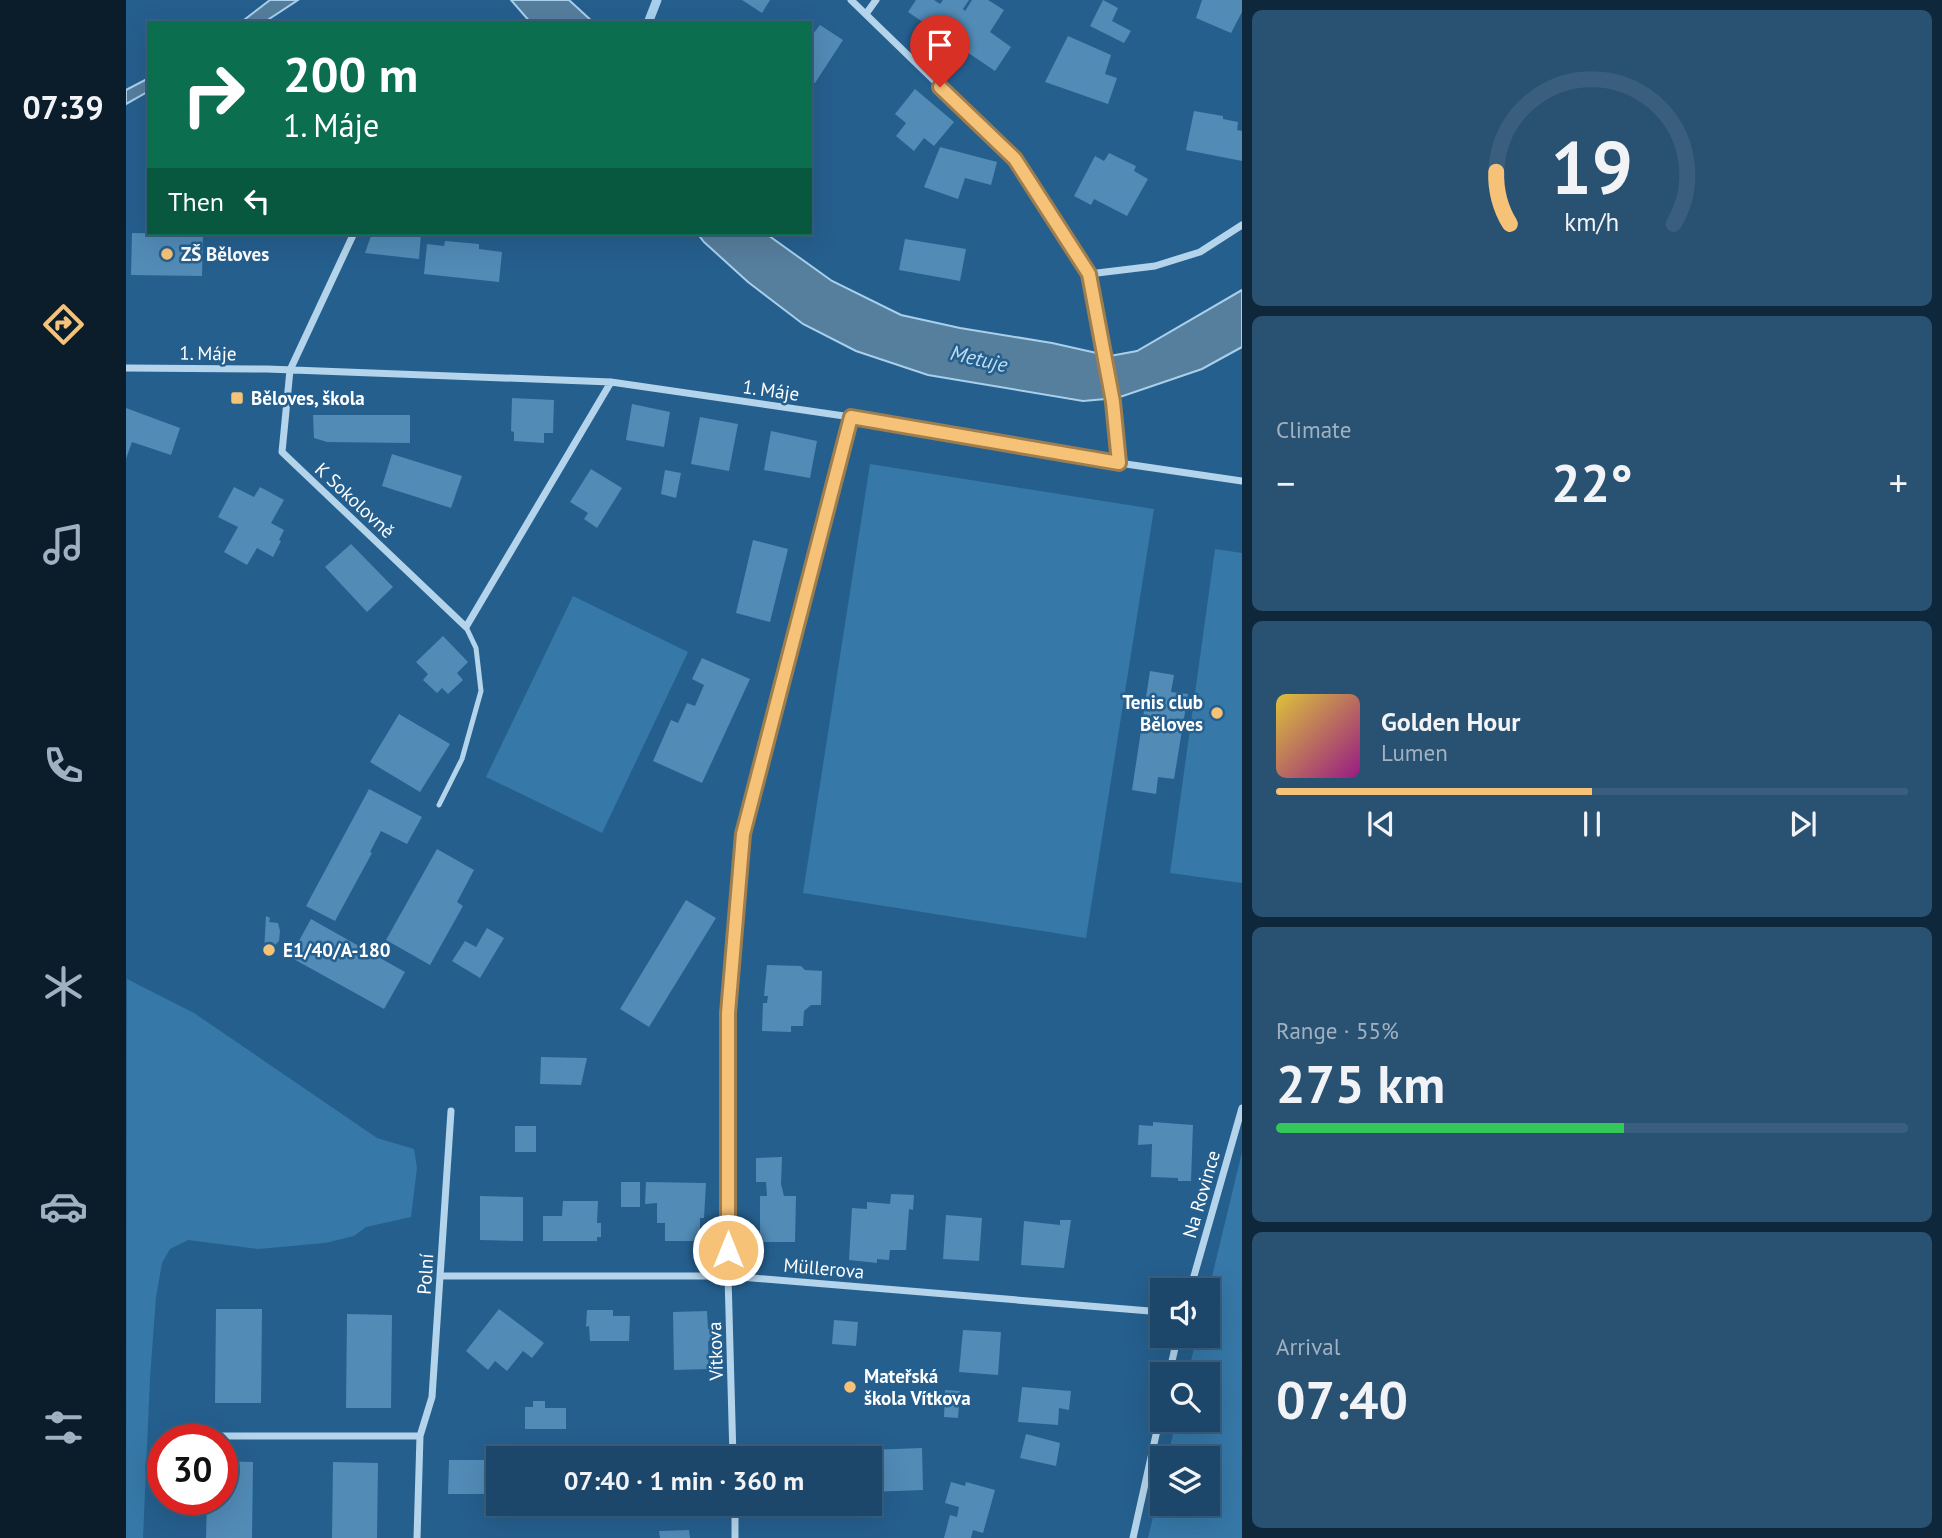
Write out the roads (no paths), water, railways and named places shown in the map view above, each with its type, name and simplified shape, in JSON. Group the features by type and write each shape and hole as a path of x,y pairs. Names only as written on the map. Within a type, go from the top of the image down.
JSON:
{"street":[{"path":"851,0 1015,159 1089,274 1113,402 1119,463"},
{"path":"866,14 876,0"},
{"path":"1089,274 1155,266 1200,252 1242,225"},
{"path":"290,370 353,235"},
{"name":"1. Máje","path":"126,368 290,370 611,382 851,417 1119,463 1242,481"},
{"name":"K Sokolovně","path":"290,370 282,452 466,627"},
{"path":"466,627 611,382"},
{"name":"Vítkova","path":"733,1446 728,1276 728,1013 743,834 851,417"},
{"name":"Na Rovince","path":"1192,1278 1242,1108"},
{"name":"Polní","path":"417,1538 420,1436 432,1397 451,1111"},
{"name":"Müllerova","path":"441,1276 728,1276 1150,1311"},
{"path":"1133,1538 1157,1432"},
{"path":"238,1436 420,1436"},
{"path":"735,1516 736,1538"}],"lane":[{"name":"K Sokolovně","path":"439,805 462,760 481,691 476,648 466,627"}],"water":[{"path":"270,0 298,0 266,21 243,21"},
{"path":"511,0 569,0 592,21 529,21"},
{"path":"147,79 147,92 126,104 126,90"},
{"name":"Metuje","path":"699,235 768,235 832,281 901,315 1110,356 1137,351 1242,290 1242,347 1202,369 1117,398 1083,401 928,375 856,351 803,324 748,282"}],"waterway":[{"path":"649,21 657,0"}],"place":[{"name":"ZŠ Běloves","path":"167,254"},
{"name":"Běloves, škola","path":"237,398"},
{"name":"Tenis club Běloves","path":"1217,713"},
{"name":"E1/40/A-180","path":"269,950"},
{"name":"Mateřská škola Vítkova","path":"850,1387"}]}
